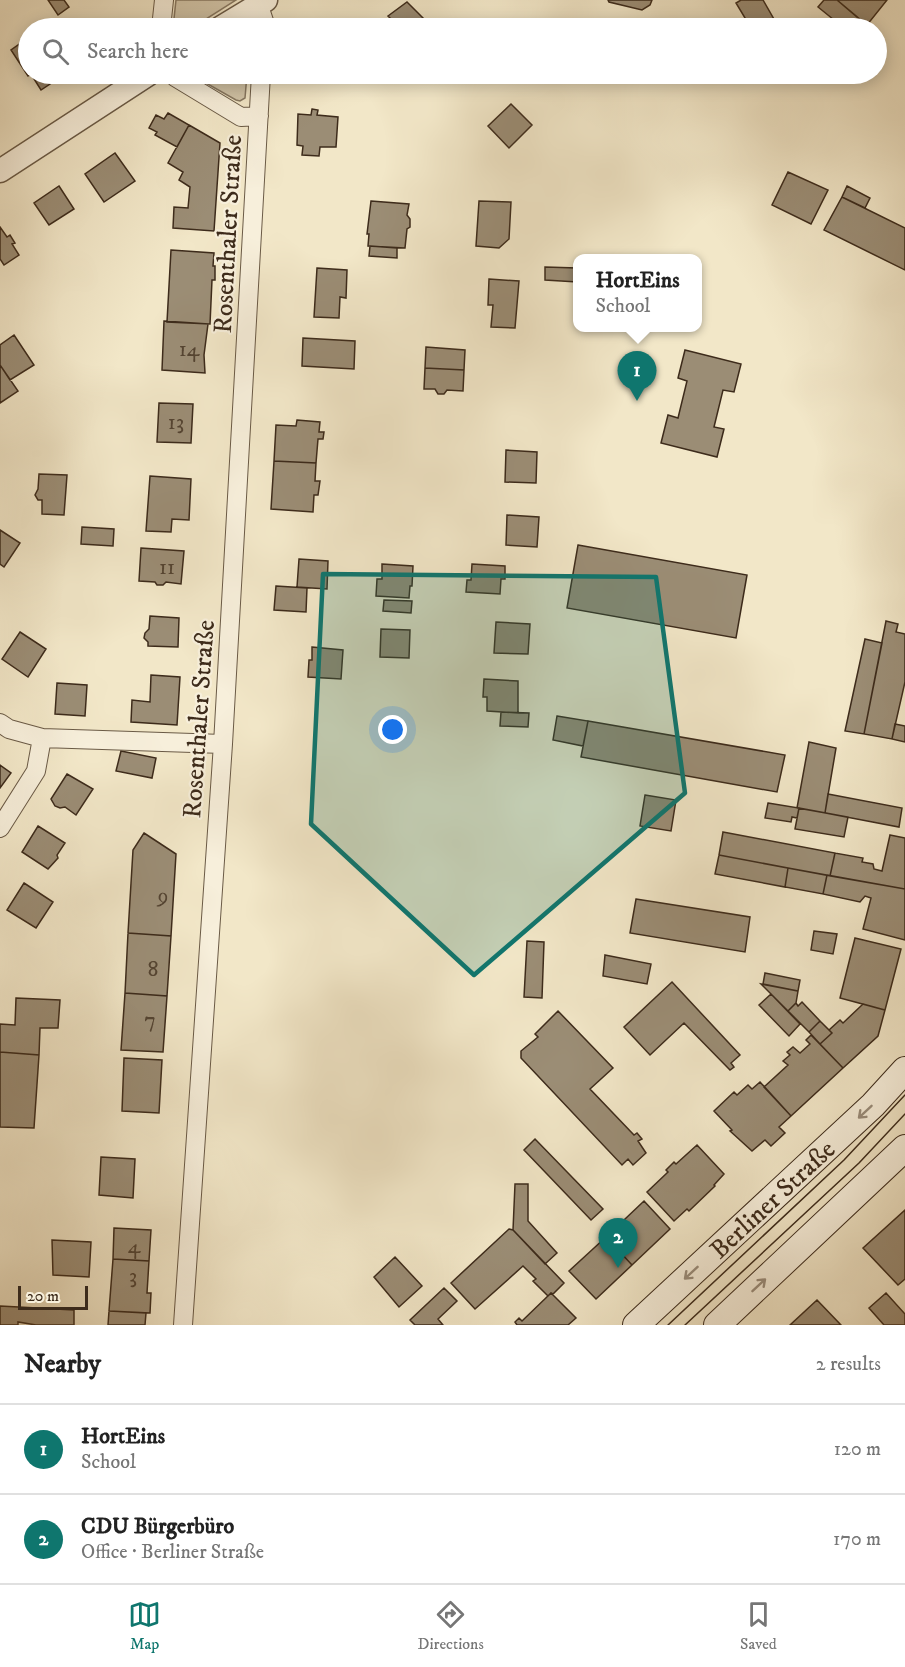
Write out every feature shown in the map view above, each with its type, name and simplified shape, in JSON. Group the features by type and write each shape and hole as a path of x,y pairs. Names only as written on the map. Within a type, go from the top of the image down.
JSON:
{"main road":[{"name":"Berliner Straße","path":"636,1325 873,1105 905,1070"},
{"name":"Berliner Straße","path":"717,1325 905,1148"}],"street":[{"path":"162,18 164,0"},
{"path":"235,18 261,1 264,18"},
{"path":"0,171 134,84"},
{"name":"Rosenthaler Straße","path":"187,84 242,117 259,116"},
{"name":"Rosenthaler Straße","path":"183,1325 223,744 261,84"},
{"path":"0,723 9,729 42,738 223,744"},
{"path":"0,828 36,771 42,738"}],"highlighted area":[{"path":"323,574 656,577 685,793 474,975 311,824"}],"shaded area":[{"path":"176,0 236,0 208,18 174,18"},
{"path":"208,84 246,84 245,98 240,101"}],"building":[{"path":"48,0 64,0 69,7 58,15"},
{"path":"608,0 652,0 650,5 642,10"},
{"path":"741,0 763,0 773,18 745,18 736,3"},
{"path":"824,0 837,0 858,18 832,18 818,7"},
{"path":"837,0 887,0 873,18 859,18"},
{"path":"407,2 423,18 390,18 388,16"},
{"path":"18,45 18,61 11,50"},
{"path":"37,84 50,84 41,90"},
{"path":"511,104 532,125 509,148 488,126"},
{"path":"312,109 318,110 317,115 338,117 336,147 320,147 319,156 302,155 303,146 297,145 298,114 311,115"},
{"path":"168,113 189,125 177,147 155,135 157,132 149,128 156,115 164,119"},
{"path":"189,125 220,143 214,231 173,228 174,207 188,208 190,187 179,180 183,172 168,163"},
{"path":"115,153 135,181 104,202 85,174"},
{"path":"788,172 828,190 811,224 772,205"},
{"path":"59,186 74,209 49,225 34,203"},
{"path":"847,186 870,198 865,208 842,197"},
{"path":"842,197 905,228 905,270 824,230"},
{"path":"371,201 409,204 407,215 410,219 410,227 407,229 405,248 368,246"},
{"path":"479,201 511,202 509,239 499,248 476,246"},
{"path":"0,227 7,237 10,235 15,243 12,244 19,255 4,265 0,259"},
{"path":"370,246 397,248 397,258 369,256"},
{"path":"171,250 214,253 215,280 212,280 210,324 167,322"},
{"path":"545,267 573,268 573,282 545,280"},
{"path":"317,268 347,270 346,298 340,297 339,318 314,317"},
{"path":"489,279 519,281 515,328 491,327 493,305 488,305"},
{"path":"164,321 208,324 204,355 205,373 162,370"},
{"path":"14,335 34,365 10,380 0,365 0,345"},
{"path":"303,338 355,341 354,369 302,366"},
{"path":"426,347 465,350 464,370 425,368"},
{"path":"685,350 741,364 734,392 723,390 714,427 724,429 717,457 661,443 668,415 678,418 687,381 678,378"},
{"path":"0,365 18,391 0,403"},
{"path":"425,368 464,370 463,391 447,390 444,394 438,394 435,389 424,389"},
{"path":"159,403 193,404 191,443 157,442"},
{"path":"297,420 320,422 319,432 324,432 323,439 318,439 316,463 274,461 276,425 296,426"},
{"path":"506,450 537,452 536,483 505,482"},
{"path":"274,461 316,463 315,481 320,481 318,495 314,495 313,512 271,509"},
{"path":"39,474 67,475 64,515 42,514 42,500 38,500 35,495 38,489"},
{"path":"150,476 191,479 189,520 172,519 171,532 146,531"},
{"path":"507,515 539,517 537,547 506,545"},
{"path":"82,527 114,529 113,546 81,544"},
{"path":"0,530 20,543 4,567 0,564"},
{"path":"578,545 747,575 736,638 567,608"},
{"path":"141,548 184,551 181,584 166,582 163,585 157,585 155,582 139,581"},
{"path":"299,559 328,561 327,589 297,587"},
{"path":"382,564 413,566 409,598 376,596 377,579 382,579"},
{"path":"472,564 505,566 505,579 501,579 500,594 466,592 467,580 471,580"},
{"path":"276,586 307,588 306,612 274,610"},
{"path":"384,600 412,601 411,613 383,611"},
{"path":"150,616 179,618 178,647 148,646 144,638 149,629"},
{"path":"886,621 898,624 896,632 905,634 905,682 892,739 864,734"},
{"path":"496,622 530,624 528,654 494,653"},
{"path":"381,629 410,630 409,658 380,657"},
{"path":"20,632 46,649 28,677 2,659"},
{"path":"865,639 882,643 864,734 845,731"},
{"path":"312,647 343,650 341,679 308,677"},
{"path":"151,675 180,677 177,725 131,722 132,700 150,702"},
{"path":"484,679 518,681 518,713 487,711 487,697 483,697"},
{"path":"57,683 87,685 85,716 55,714"},
{"path":"501,712 529,713 528,727 500,726"},
{"path":"557,716 588,721 583,746 553,740"},
{"path":"588,721 785,755 777,792 581,757"},
{"path":"895,724 905,726 905,742 892,739"},
{"path":"809,742 836,748 825,813 797,808"},
{"path":"121,751 156,758 152,778 116,771"},
{"path":"0,765 11,773 0,788"},
{"path":"67,774 93,789 76,815 65,807 55,806 51,799"},
{"path":"828,794 902,808 899,827 825,813"},
{"path":"645,795 676,800 671,831 640,826"},
{"path":"768,803 799,808 797,818 792,817 791,822 765,818"},
{"path":"799,808 848,817 844,837 795,829"},
{"path":"38,826 65,843 57,855 58,858 48,869 22,852"},
{"path":"723,832 835,853 830,876 719,855"},
{"path":"144,833 176,854 171,936 128,933 133,850"},
{"path":"890,835 905,838 905,889 830,876 835,853 863,858 862,862 873,864 874,869 882,871"},
{"path":"719,855 788,868 785,887 715,874"},
{"path":"788,868 827,875 823,894 785,887"},
{"path":"827,875 905,889 905,940 863,929 871,898 865,896 860,902 823,894"},
{"path":"24,883 53,902 36,928 7,910"},
{"path":"636,899 750,917 745,952 630,933"},
{"path":"814,931 837,934 833,954 811,950"},
{"path":"128,933 171,936 167,996 125,993"},
{"path":"855,938 901,949 885,1010 840,998"},
{"path":"527,941 544,942 542,998 524,997"},
{"path":"605,955 651,964 647,984 603,976"},
{"path":"765,973 800,980 798,991 763,984"},
{"path":"672,982 740,1055 731,1063 734,1067 730,1070 684,1023 650,1055 624,1027"},
{"path":"761,984 798,991 796,1003 788,1011"},
{"path":"125,993 167,996 163,1052 121,1050"},
{"path":"771,994 800,1024 789,1036 759,1005"},
{"path":"16,998 60,1000 58,1028 40,1028 39,1055 0,1052 0,1024 15,1025"},
{"path":"802,1002 820,1021 809,1032 788,1011 796,1003 798,1006"},
{"path":"863,1004 885,1010 878,1036 843,1068 820,1044 832,1033 829,1030 840,1020 843,1023"},
{"path":"558,1011 613,1068 590,1089 634,1135 637,1133 642,1139 638,1141 646,1153 633,1165 628,1159 622,1165 521,1058 521,1051 538,1037 535,1034"},
{"path":"820,1021 832,1033 820,1044 809,1032"},
{"path":"811,1035 843,1068 791,1116 764,1087 788,1065 783,1061 790,1055 787,1052 793,1047 800,1053 810,1044 806,1040"},
{"path":"0,1052 39,1055 34,1128 0,1127"},
{"path":"124,1058 162,1060 159,1113 122,1111"},
{"path":"760,1082 791,1116 779,1127 785,1133 771,1146 765,1140 752,1151 730,1131 732,1130 714,1111 734,1092 737,1095 748,1085 752,1089"},
{"path":"535,1139 603,1209 591,1220 524,1150"},
{"path":"697,1145 724,1174 689,1211 687,1209 674,1221 647,1192 668,1172 666,1170 674,1162 676,1164"},
{"path":"101,1157 135,1159 133,1198 99,1195"},
{"path":"515,1184 528,1184 528,1221 557,1253 545,1264 513,1230"},
{"path":"644,1201 670,1229 632,1265 606,1237"},
{"path":"905,1210 905,1279 898,1285 863,1248"},
{"path":"114,1228 151,1230 149,1261 113,1259"},
{"path":"509,1229 513,1230 564,1283 548,1296 533,1281 536,1279 523,1266 475,1309 451,1283"},
{"path":"606,1237 632,1265 596,1299 569,1271"},
{"path":"52,1240 91,1242 89,1277 53,1275"},
{"path":"395,1257 422,1286 399,1307 374,1277"},
{"path":"113,1259 149,1261 147,1293 151,1293 150,1313 109,1311"},
{"path":"444,1288 457,1301 438,1319 443,1325 415,1325 410,1320"},
{"path":"551,1293 576,1318 568,1325 517,1325 515,1322 519,1318 522,1321"},
{"path":"886,1293 905,1314 905,1325 884,1325 869,1308"},
{"path":"817,1300 841,1325 790,1325"},
{"path":"0,1306 74,1310 74,1325 36,1325 18,1322 18,1325 0,1325"},
{"path":"109,1311 146,1313 145,1325 108,1325"}],"tram line":[{"path":"668,1325 844,1160 905,1095"},
{"path":"685,1325 859,1163 905,1114"}],"place":[{"name":"HortEins","path":"637,401"},
{"name":"CDU Bürgerbüro","path":"618,1268"}]}
